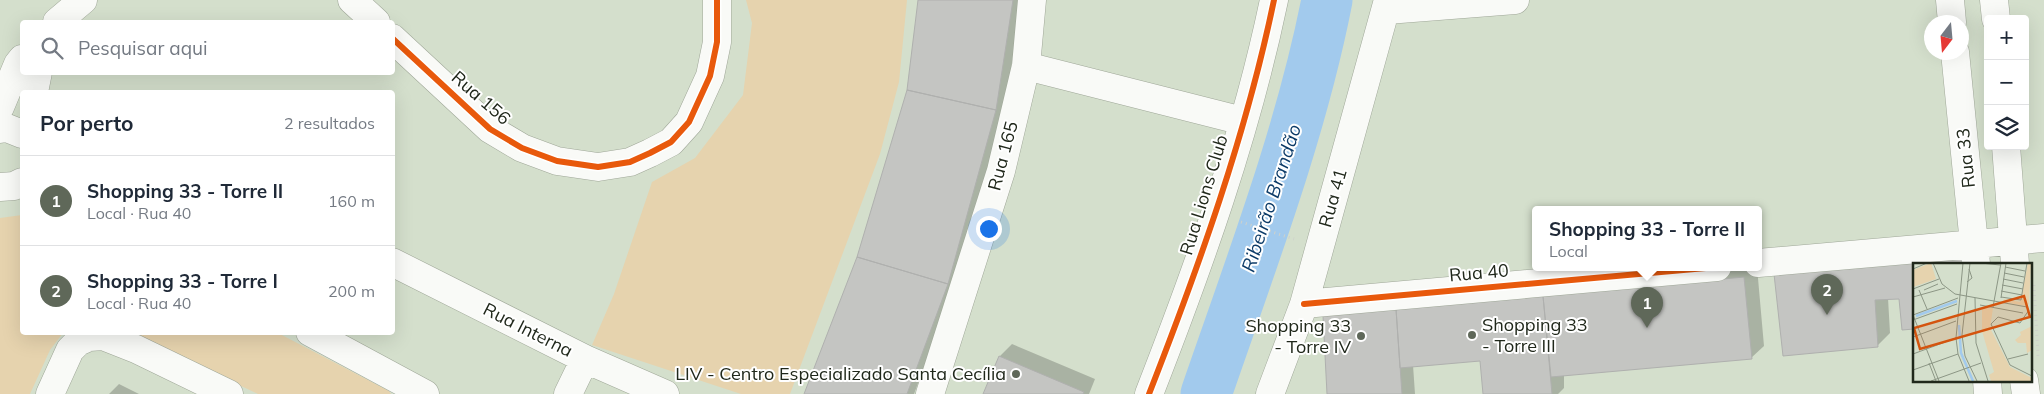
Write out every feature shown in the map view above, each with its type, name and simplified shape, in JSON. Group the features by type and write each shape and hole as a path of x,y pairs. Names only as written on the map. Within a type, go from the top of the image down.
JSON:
{"street":[{"path":"59,20 83,0"},
{"path":"352,0 374,20"},
{"name":"Rua 156","path":"395,41 490,129 522,148 557,161 598,167 630,162 650,153 670,142 689,122 710,76 717,42 717,0"},
{"name":"Rua 165","path":"930,394 1001,171 1026,66 1032,0"},
{"name":"Rua Lions Club","path":"1149,394 1216,214 1243,121 1274,0"},
{"path":"1388,5 1515,0"},
{"path":"1950,0 1951,15"},
{"path":"1994,0 1996,15"},
{"name":"Rua 41","path":"1270,394 1304,304 1388,5"},
{"name":"Rua 33","path":"1956,60 1976,254"},
{"path":"0,107 20,62"},
{"path":"1026,66 1243,121"},
{"path":"34,90 37,75"},
{"path":"0,129 7,128 20,133"},
{"path":"1762,263 1976,254 2026,245 2007,150"},
{"name":"Rua Interna","path":"395,264 586,359 665,394"},
{"name":"Rua 40","path":"1304,304 1672,271"},
{"path":"315,335 423,394"},
{"path":"50,394 70,350 78,342 89,337 103,336 136,349 229,394"},
{"path":"568,394 586,359"}],"path":[{"path":"1216,214 1319,247"},
{"path":"2026,245 2027,263"}],"shaded area":[{"path":"746,0 907,0 899,82 880,154 790,394 741,394 592,345 614,294 652,182 695,158 743,95 752,23"},
{"path":"20,215 20,335 61,335 50,350 30,394 0,394 0,218"},
{"path":"132,335 282,335 389,391 391,394 258,394"}],"water":[{"path":"1240,229 1279,241 1228,394 1185,394"}],"building":[{"path":"918,0 1013,0 996,110 907,90"},
{"path":"907,90 996,110 948,284 857,257"},
{"path":"857,257 948,284 907,394 804,394"},
{"path":"1963,258 1963,263 1913,263 1913,329 1902,330 1899,299 1875,300 1878,347 1783,356 1774,274"},
{"path":"1744,277 1752,359 1551,377 1543,296"},
{"name":"Shopping 33 - Torre III","path":"1543,296 1552,394 1483,394 1480,361 1400,368 1396,309"},
{"name":"Shopping 33 - Torre IV","path":"1396,309 1402,394 1327,394 1323,316"},
{"name":"LIV - Centro Especializado Santa Cecília","path":"999,356 1084,392 1083,394 983,394"}],"waterway":[{"name":"Ribeirão Brandão","path":"1206,394 1289,149 1316,50 1327,0"}],"cycle path":[{"path":"395,41 490,129 522,148 557,161 598,167 630,162 650,153 671,142 689,122 710,76 717,42 717,0"},
{"path":"1149,394 1220,200 1250,101 1274,0"},
{"path":"1304,304 1672,271"}],"place":[{"name":"Shopping 33 - Torre I","path":"1827,315"},
{"name":"Shopping 33 - Torre II","path":"1647,328"},
{"name":"Shopping 33 - Torre III","path":"1472,335"},
{"name":"Shopping 33 - Torre IV","path":"1361,336"},
{"name":"LIV - Centro Especializado Santa Cecília","path":"1016,374"}]}
